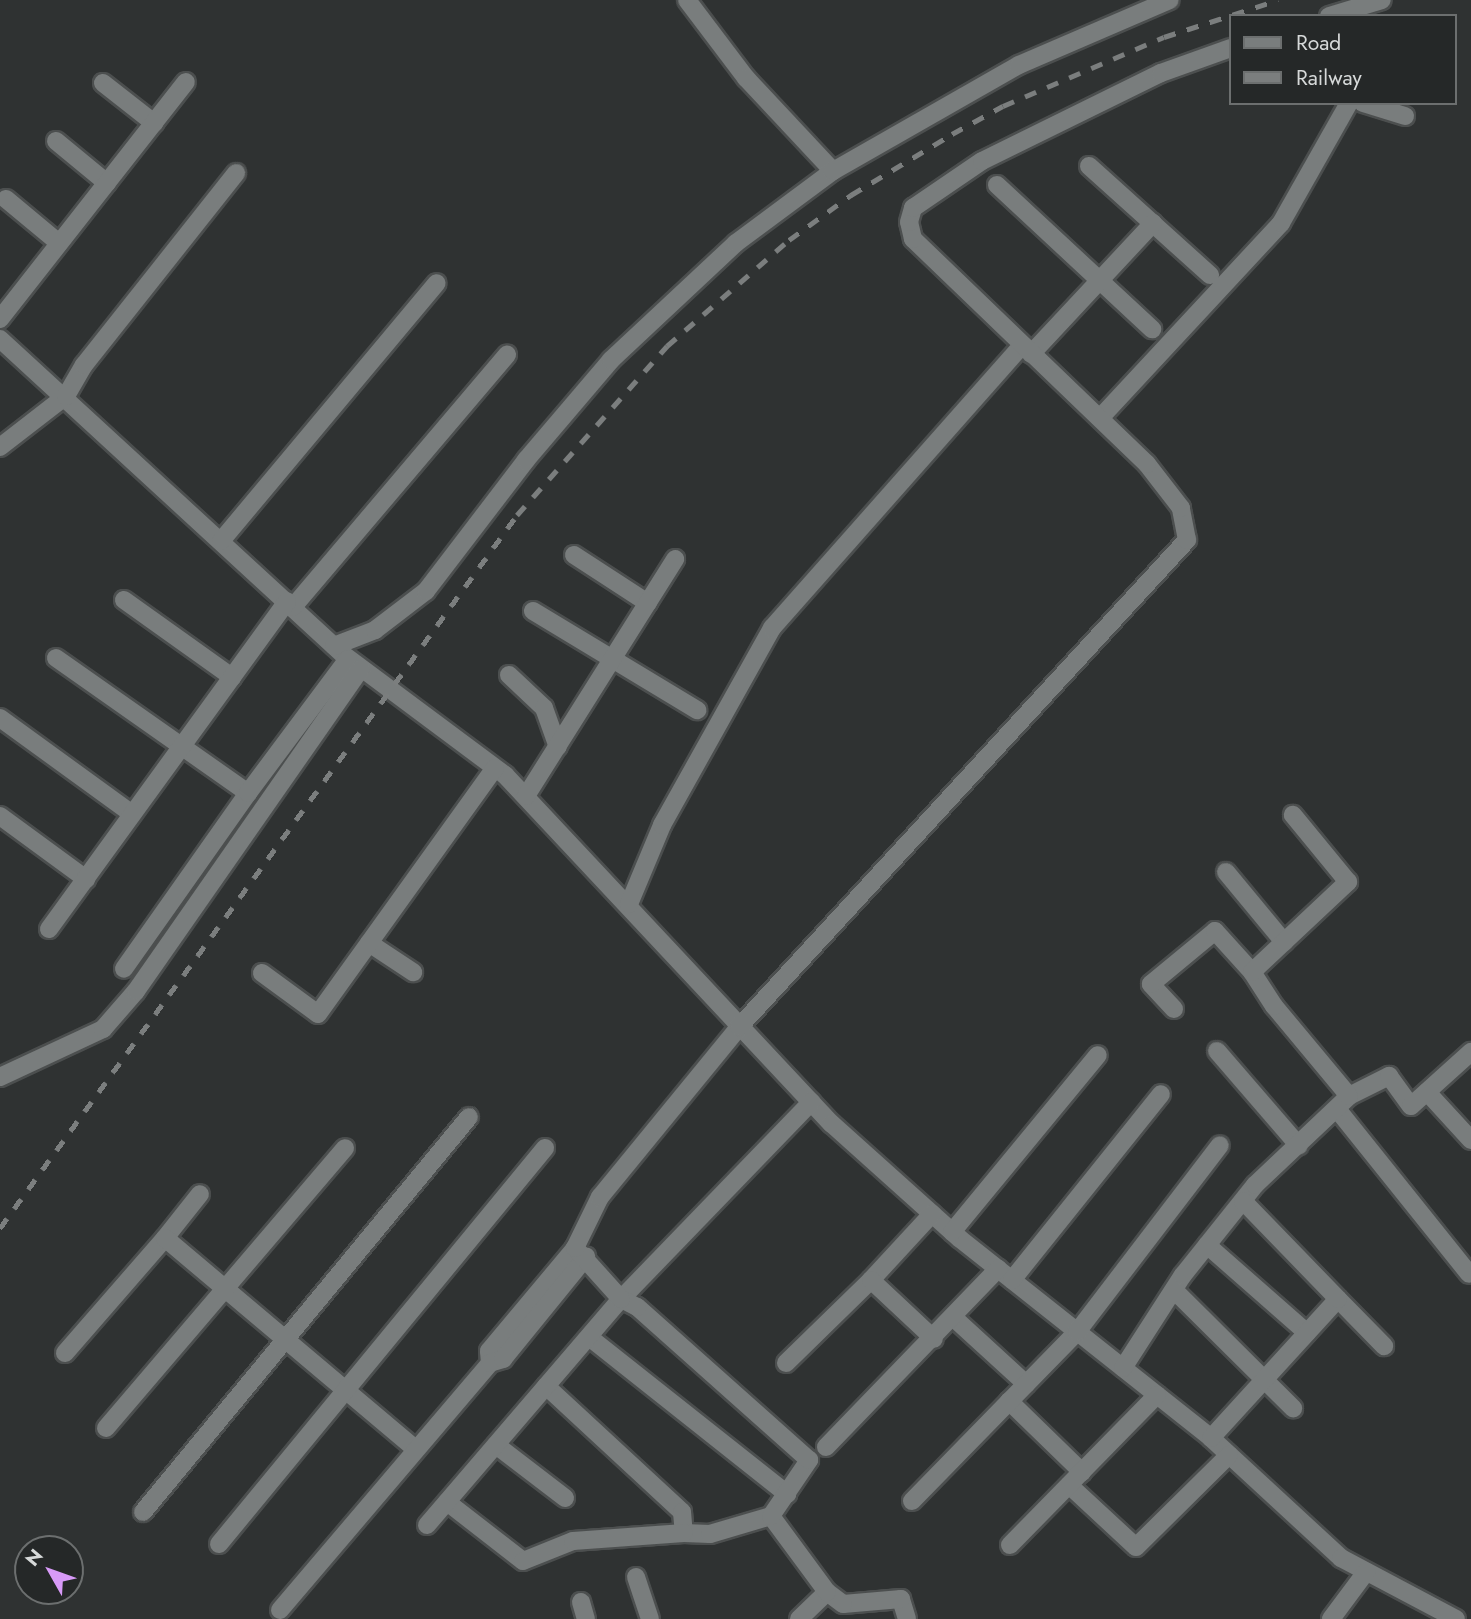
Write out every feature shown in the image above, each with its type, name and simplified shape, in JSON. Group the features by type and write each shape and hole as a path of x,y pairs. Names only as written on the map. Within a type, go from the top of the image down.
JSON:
{"street":[{"path":"687,0 746,78 833,172"},
{"path":"334,646 375,630 426,591 526,460 611,360 736,243 833,172 1019,65 1170,0"},
{"path":"1336,14 1382,0"},
{"path":"281,1610 490,1363 503,1359 580,1252 600,1197 739,1027 1187,540 1181,508 1147,464 913,239 908,222 913,208 982,161 1161,73 1230,48"},
{"path":"0,318 186,82"},
{"path":"103,83 154,123"},
{"path":"1100,418 1281,223 1348,105"},
{"path":"1369,105 1405,116"},
{"path":"56,141 107,183"},
{"path":"1089,166 1210,275"},
{"path":"0,447 66,396 84,365 236,173"},
{"path":"997,185 1152,329"},
{"path":"6,199 59,243"},
{"path":"629,904 662,825 772,628 1026,349 1100,280 1153,223"},
{"path":"221,541 436,283"},
{"path":"0,339 66,396 354,664 495,768 526,796 811,1102 932,1214 1211,1438 1341,1559 1456,1619"},
{"path":"49,929 232,677 290,604 507,355"},
{"path":"574,555 648,603"},
{"path":"526,796 675,559"},
{"path":"124,600 232,677"},
{"path":"533,611 697,710"},
{"path":"56,658 248,793"},
{"path":"124,969 248,793 354,664"},
{"path":"0,1077 103,1029 136,991 354,664"},
{"path":"509,675 544,708 558,747"},
{"path":"0,718 132,814"},
{"path":"262,973 318,1014 495,768"},
{"path":"1252,972 1348,882 1293,815"},
{"path":"0,817 86,878"},
{"path":"1226,872 1284,942"},
{"path":"1174,1009 1151,984 1215,931 1252,972 1343,1103 1469,1274"},
{"path":"369,943 412,972"},
{"path":"1217,1051 1300,1146"},
{"path":"1123,1368 1174,1290 1243,1201 1343,1103 1389,1076 1411,1106 1471,1052"},
{"path":"953,1232 1098,1055"},
{"path":"1427,1092 1471,1140"},
{"path":"826,1447 954,1318 1005,1274 1161,1094"},
{"path":"427,1525 621,1299 811,1102"},
{"path":"143,1512 469,1116"},
{"path":"912,1501 1077,1332 1220,1145"},
{"path":"106,1428 345,1148"},
{"path":"219,1544 545,1148"},
{"path":"65,1353 200,1194"},
{"path":"1243,1201 1384,1346"},
{"path":"786,1363 871,1280 932,1214"},
{"path":"164,1238 416,1449"},
{"path":"1208,1245 1307,1333"},
{"path":"447,1502 523,1561 573,1541 684,1533 709,1534 771,1516 809,1461 637,1307 621,1299 594,1273 580,1252"},
{"path":"871,1280 934,1339"},
{"path":"1174,1290 1293,1408"},
{"path":"1211,1438 1338,1299"},
{"path":"954,1318 1026,1384"},
{"path":"589,1337 787,1494"},
{"path":"546,1386 682,1512 684,1533"},
{"path":"1010,1545 1157,1395"},
{"path":"1009,1401 1082,1472"},
{"path":"496,1445 565,1498"},
{"path":"1069,1485 1136,1547 1229,1455"},
{"path":"771,1516 827,1592 843,1604 901,1599 906,1619"},
{"path":"1331,1619 1366,1572"},
{"path":"636,1577 650,1619"},
{"path":"799,1619 827,1592"}],"railway":[{"path":"1235,14 1278,0"},
{"path":"0,1228 517,515 667,346 789,240 851,195 952,134 1003,106 1164,37 1230,16"}]}
